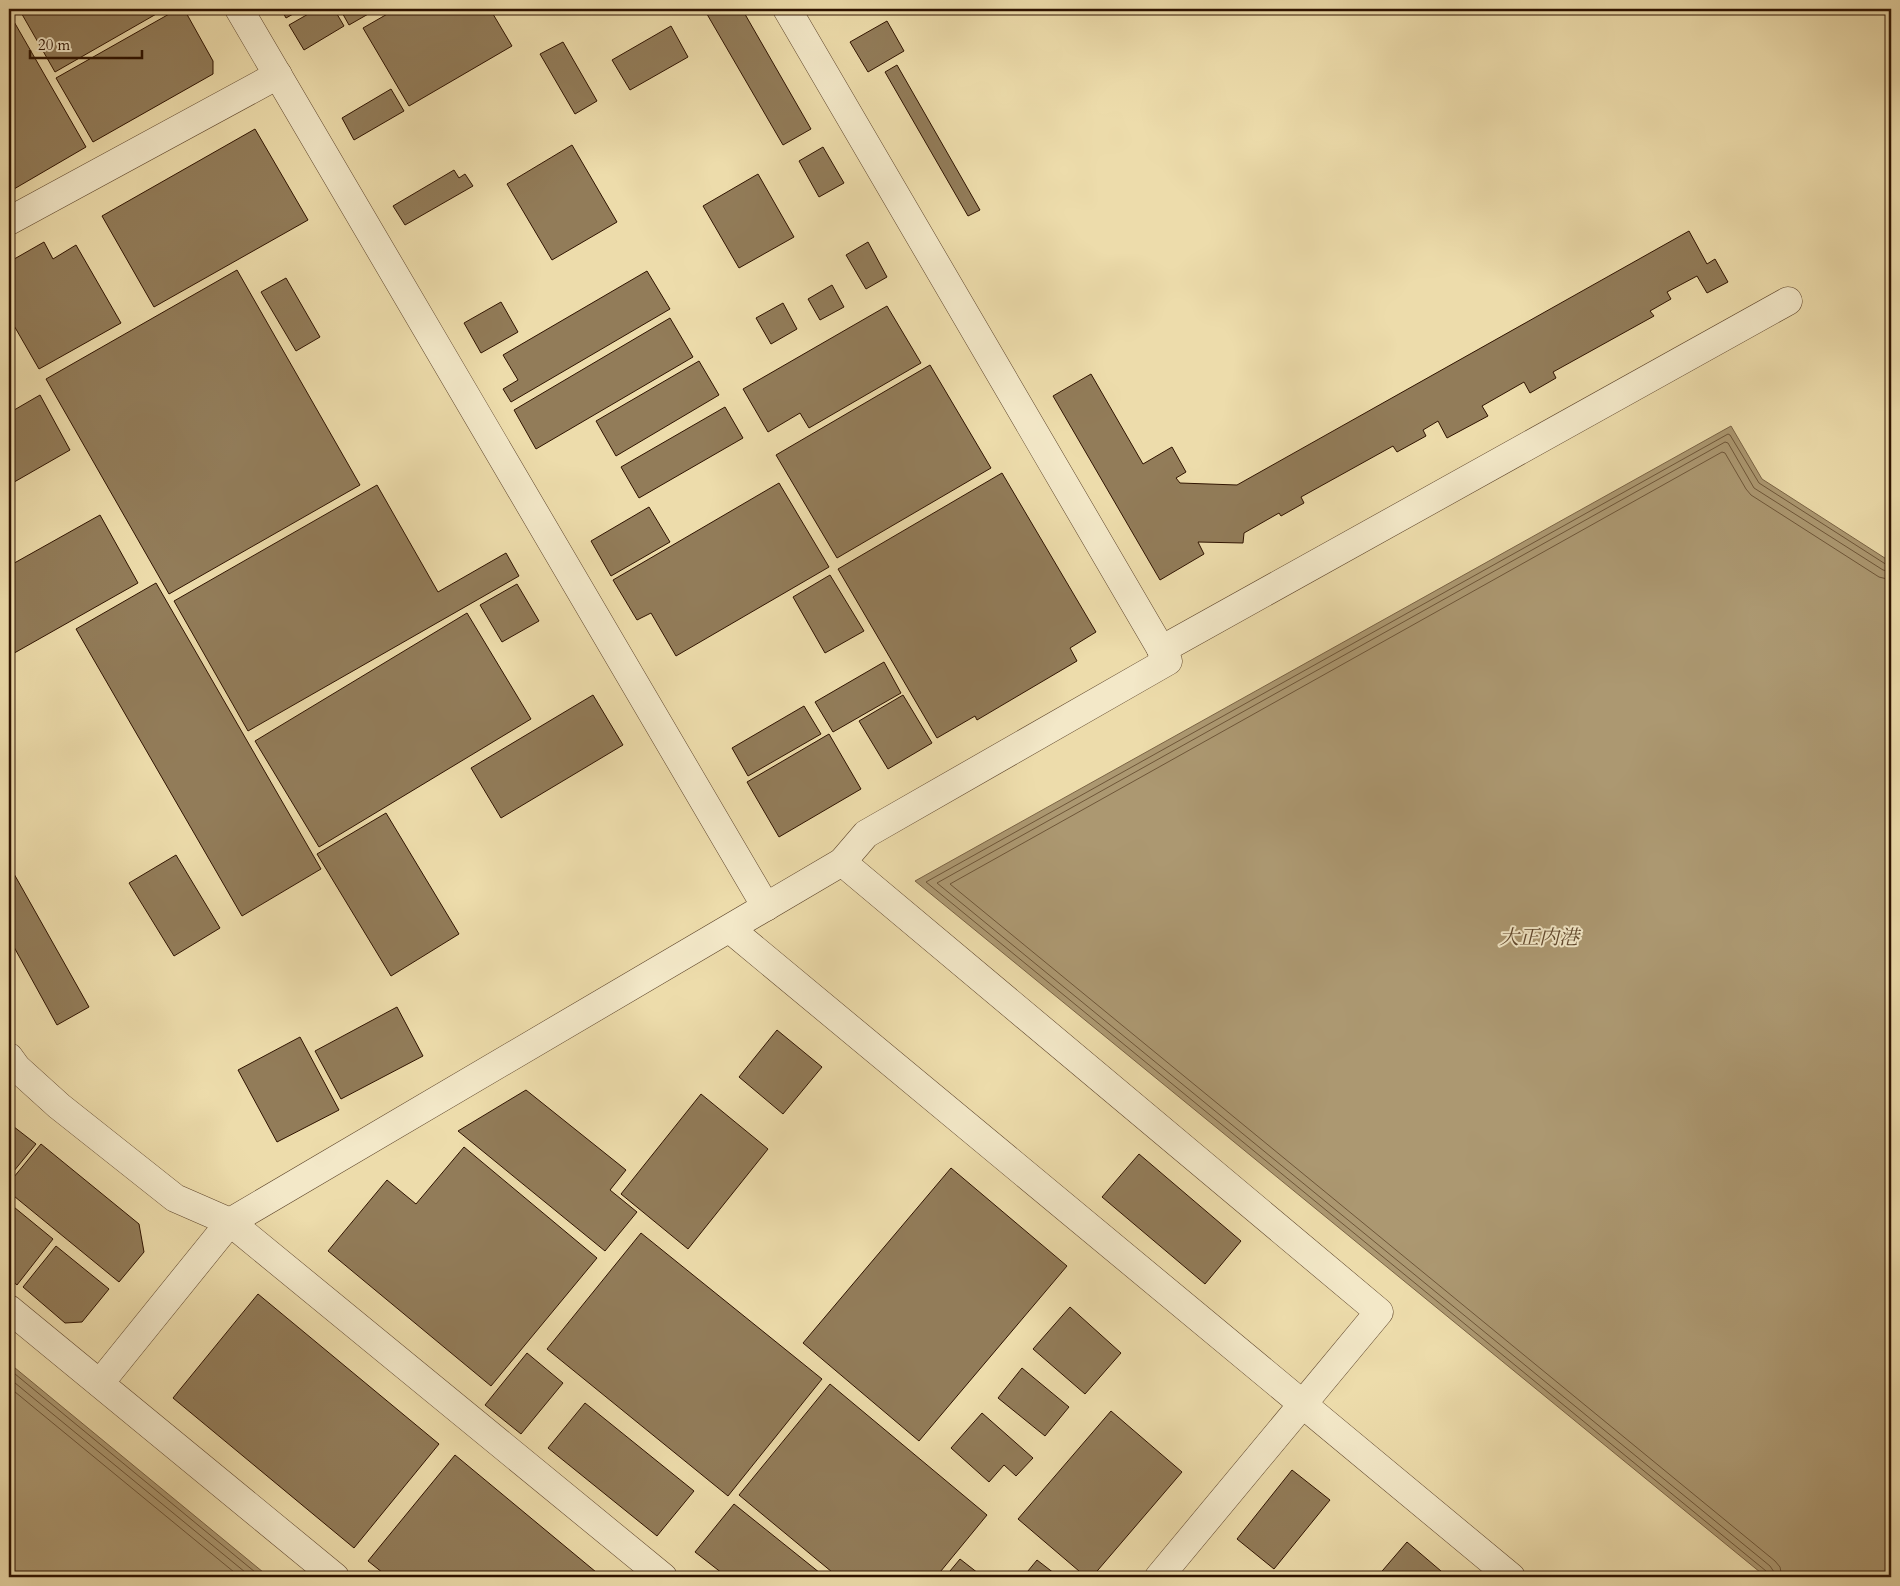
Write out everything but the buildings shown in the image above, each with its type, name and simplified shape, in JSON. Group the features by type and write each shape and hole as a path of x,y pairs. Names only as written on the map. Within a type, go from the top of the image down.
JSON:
{"street":[{"path":"239,9 766,907"},
{"path":"100,1383 230,1222 842,862 866,834 1168,661 787,9"},
{"path":"9,221 278,75"},
{"path":"1161,650 1788,301"},
{"path":"842,862 1379,1312 1302,1402 1159,1577"},
{"path":"730,929 1302,1402 1510,1577"},
{"path":"9,1057 17,1068 59,1106 175,1198 230,1222 663,1577"},
{"path":"9,1309 335,1577"}],"water":[{"name":"大正内港","path":"1731,426 1762,479 1891,562 1891,1577 1766,1577 915,881"},
{"path":"9,1363 269,1577 9,1577"}]}
